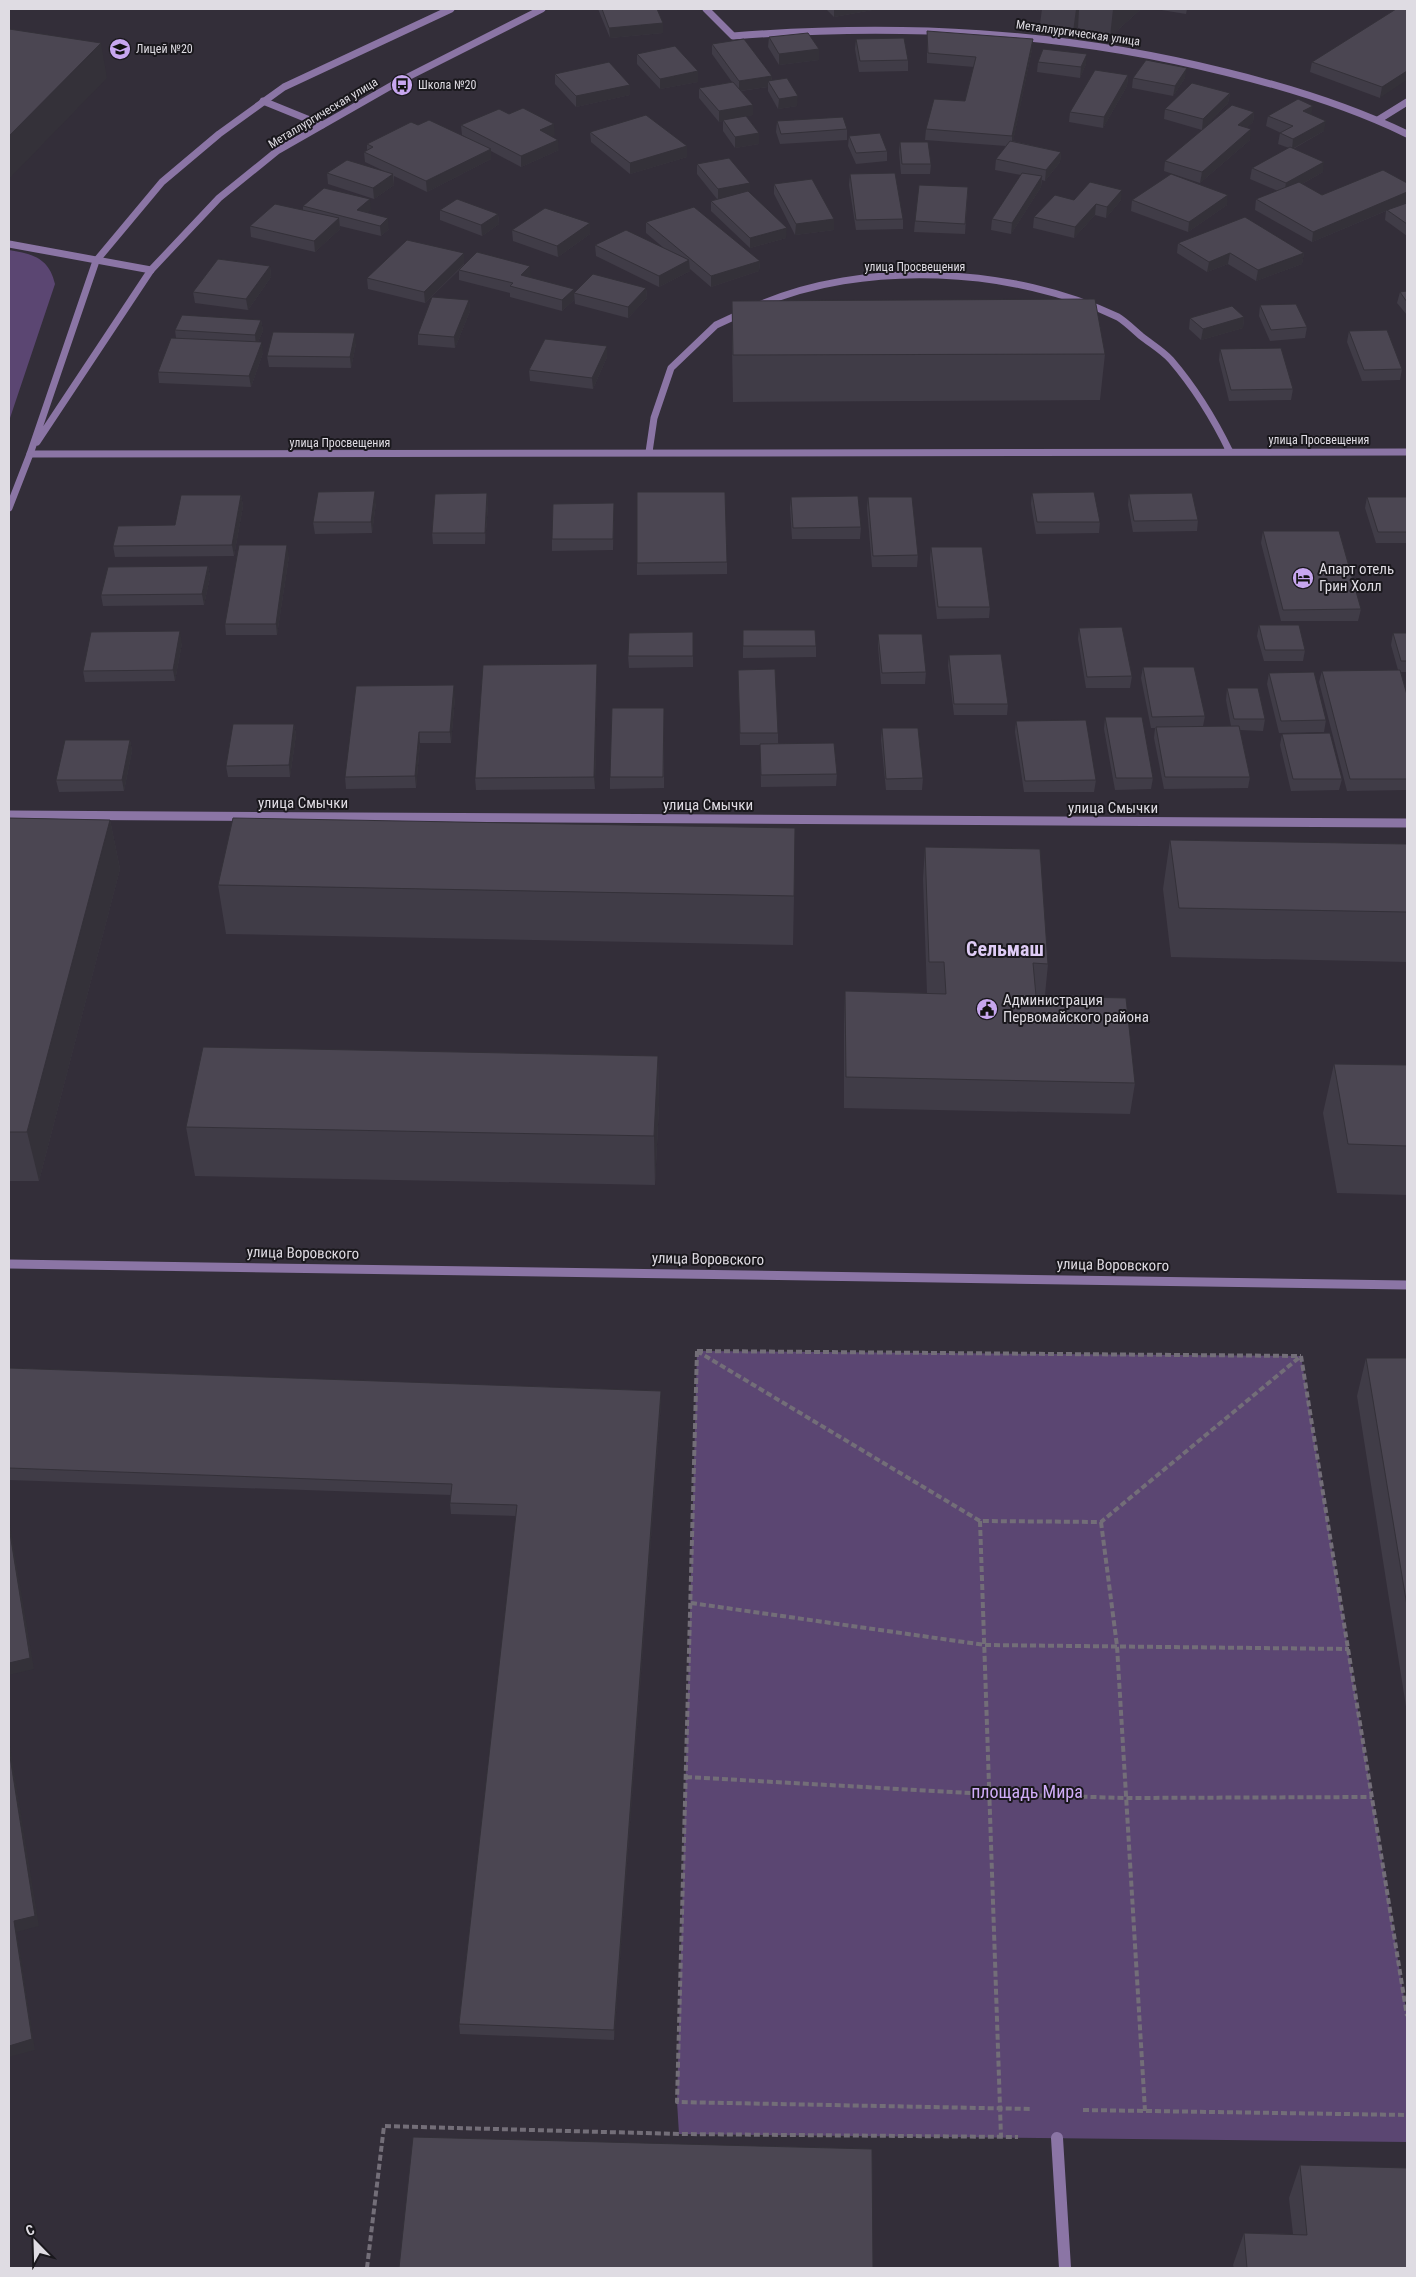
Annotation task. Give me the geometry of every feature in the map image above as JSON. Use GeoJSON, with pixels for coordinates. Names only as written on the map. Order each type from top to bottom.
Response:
{"type":"FeatureCollection","features":[{"type":"Feature","properties":{"kind":"street","name":"Металлургическая улица"},"geometry":{"type":"LineString","coordinates":[[9,508],[30,454],[96,261],[162,182],[219,134],[284,87],[451,9]]}},
{"type":"Feature","properties":{"kind":"street","name":"Металлургическая улица"},"geometry":{"type":"LineString","coordinates":[[30,454],[151,270],[219,198],[277,151],[322,124],[396,83],[542,9]]}},
{"type":"Feature","properties":{"kind":"street","name":"Металлургическая улица"},"geometry":{"type":"LineString","coordinates":[[706,9],[733,36],[803,30],[890,28],[970,31],[1056,40],[1140,52],[1222,70],[1301,92],[1378,120],[1407,134]]}},
{"type":"Feature","properties":{"kind":"street"},"geometry":{"type":"LineString","coordinates":[[263,101],[322,124]]}},
{"type":"Feature","properties":{"kind":"street"},"geometry":{"type":"LineString","coordinates":[[1378,120],[1407,102]]}},
{"type":"Feature","properties":{"kind":"street"},"geometry":{"type":"LineString","coordinates":[[9,244],[151,270]]}},
{"type":"Feature","properties":{"kind":"street","name":"улица Просвещения"},"geometry":{"type":"LineString","coordinates":[[649,452],[654,418],[671,368],[716,325],[784,294],[866,277],[956,275],[1043,290],[1120,318],[1170,359],[1214,418],[1230,452]]}},
{"type":"Feature","properties":{"kind":"street","name":"улица Просвещения"},"geometry":{"type":"LineString","coordinates":[[30,454],[1407,452]]}},
{"type":"Feature","properties":{"kind":"street","name":"улица Смычки"},"geometry":{"type":"LineString","coordinates":[[9,815],[1407,823]]}},
{"type":"Feature","properties":{"kind":"street","name":"улица Воровского"},"geometry":{"type":"LineString","coordinates":[[9,1264],[1407,1285]]}},
{"type":"Feature","properties":{"kind":"street"},"geometry":{"type":"LineString","coordinates":[[1057,2138],[1065,2268]]}},
{"type":"Feature","properties":{"kind":"path"},"geometry":{"type":"LineString","coordinates":[[697,1350],[1301,1356]]}},
{"type":"Feature","properties":{"kind":"path"},"geometry":{"type":"LineString","coordinates":[[697,1350],[980,1521],[1101,1522],[1301,1356]]}},
{"type":"Feature","properties":{"kind":"path"},"geometry":{"type":"LineString","coordinates":[[677,2102],[697,1350]]}},
{"type":"Feature","properties":{"kind":"path"},"geometry":{"type":"LineString","coordinates":[[1301,1356],[1407,2016]]}},
{"type":"Feature","properties":{"kind":"path"},"geometry":{"type":"LineString","coordinates":[[980,1521],[1001,2137]]}},
{"type":"Feature","properties":{"kind":"path"},"geometry":{"type":"LineString","coordinates":[[1101,1522],[1118,1646],[1144,2111]]}},
{"type":"Feature","properties":{"kind":"path"},"geometry":{"type":"LineString","coordinates":[[691,1603],[985,1645],[1349,1649]]}},
{"type":"Feature","properties":{"kind":"path"},"geometry":{"type":"LineString","coordinates":[[686,1777],[988,1794],[1127,1798],[1372,1797]]}},
{"type":"Feature","properties":{"kind":"path"},"geometry":{"type":"LineString","coordinates":[[367,2268],[384,2126],[679,2134],[1057,2138]]}},
{"type":"Feature","properties":{"kind":"green space"},"geometry":{"type":"Polygon","coordinates":[[[9,250],[25,253],[39,259],[49,268],[55,284],[9,421],[9,250]]]}},
{"type":"Feature","properties":{"kind":"green space","name":"площадь Мира"},"geometry":{"type":"Polygon","coordinates":[[[697,1351],[1301,1356],[1407,2016],[1407,2142],[679,2134],[677,2102],[697,1351]]]}},
{"type":"Feature","properties":{"kind":"building"},"geometry":{"type":"Polygon","coordinates":[[[602,9],[657,9],[663,23],[609,28],[602,9]]]}},
{"type":"Feature","properties":{"kind":"building"},"geometry":{"type":"Polygon","coordinates":[[[1396,9],[1407,9],[1407,71],[1382,87],[1312,62],[1396,9]]]}},
{"type":"Feature","properties":{"kind":"building"},"geometry":{"type":"Polygon","coordinates":[[[9,29],[101,43],[9,136],[9,29]]]}},
{"type":"Feature","properties":{"kind":"building"},"geometry":{"type":"Polygon","coordinates":[[[927,31],[1033,39],[1012,136],[926,129],[934,99],[965,101],[976,57],[928,53],[927,31]]]}},
{"type":"Feature","properties":{"kind":"building"},"geometry":{"type":"Polygon","coordinates":[[[808,33],[819,49],[779,54],[769,37],[808,33]]]}},
{"type":"Feature","properties":{"kind":"building"},"geometry":{"type":"Polygon","coordinates":[[[904,38],[908,60],[860,61],[856,39],[904,38]]]}},
{"type":"Feature","properties":{"kind":"building"},"geometry":{"type":"Polygon","coordinates":[[[744,39],[772,76],[739,81],[712,44],[744,39]]]}},
{"type":"Feature","properties":{"kind":"building"},"geometry":{"type":"Polygon","coordinates":[[[675,46],[698,71],[660,79],[637,54],[675,46]]]}},
{"type":"Feature","properties":{"kind":"building"},"geometry":{"type":"Polygon","coordinates":[[[1043,49],[1087,54],[1081,67],[1038,62],[1043,49]]]}},
{"type":"Feature","properties":{"kind":"building"},"geometry":{"type":"Polygon","coordinates":[[[1146,60],[1187,68],[1175,86],[1133,78],[1146,60]]]}},
{"type":"Feature","properties":{"kind":"building"},"geometry":{"type":"Polygon","coordinates":[[[609,62],[630,85],[576,96],[555,74],[609,62]]]}},
{"type":"Feature","properties":{"kind":"building"},"geometry":{"type":"Polygon","coordinates":[[[1095,70],[1128,75],[1104,117],[1070,112],[1095,70]]]}},
{"type":"Feature","properties":{"kind":"building"},"geometry":{"type":"Polygon","coordinates":[[[787,78],[798,96],[779,99],[768,81],[787,78]]]}},
{"type":"Feature","properties":{"kind":"building"},"geometry":{"type":"Polygon","coordinates":[[[733,82],[753,105],[719,111],[699,88],[733,82]]]}},
{"type":"Feature","properties":{"kind":"building"},"geometry":{"type":"Polygon","coordinates":[[[1192,83],[1230,93],[1203,119],[1165,109],[1192,83]]]}},
{"type":"Feature","properties":{"kind":"building"},"geometry":{"type":"Polygon","coordinates":[[[1298,99],[1313,106],[1303,111],[1326,121],[1293,139],[1280,133],[1293,126],[1268,116],[1298,99]]]}},
{"type":"Feature","properties":{"kind":"building"},"geometry":{"type":"Polygon","coordinates":[[[1232,105],[1254,112],[1238,125],[1251,129],[1202,172],[1165,161],[1232,105]]]}},
{"type":"Feature","properties":{"kind":"building"},"geometry":{"type":"Polygon","coordinates":[[[523,108],[554,124],[540,130],[558,140],[521,156],[461,125],[499,109],[509,114],[523,108]]]}},
{"type":"Feature","properties":{"kind":"building"},"geometry":{"type":"Polygon","coordinates":[[[646,115],[687,146],[630,163],[590,132],[646,115]]]}},
{"type":"Feature","properties":{"kind":"building"},"geometry":{"type":"Polygon","coordinates":[[[746,116],[759,133],[735,137],[723,120],[746,116]]]}},
{"type":"Feature","properties":{"kind":"building"},"geometry":{"type":"Polygon","coordinates":[[[843,117],[847,129],[781,134],[777,121],[843,117]]]}},
{"type":"Feature","properties":{"kind":"building"},"geometry":{"type":"Polygon","coordinates":[[[429,120],[491,149],[426,181],[364,152],[373,147],[367,144],[411,122],[418,125],[429,120]]]}},
{"type":"Feature","properties":{"kind":"building"},"geometry":{"type":"Polygon","coordinates":[[[880,133],[887,151],[856,153],[849,136],[880,133]]]}},
{"type":"Feature","properties":{"kind":"building"},"geometry":{"type":"Polygon","coordinates":[[[1010,141],[1061,152],[1046,170],[996,159],[1010,141]]]}},
{"type":"Feature","properties":{"kind":"building"},"geometry":{"type":"Polygon","coordinates":[[[900,142],[928,142],[931,164],[902,164],[900,142]]]}},
{"type":"Feature","properties":{"kind":"building"},"geometry":{"type":"Polygon","coordinates":[[[1290,147],[1324,162],[1286,183],[1252,168],[1290,147]]]}},
{"type":"Feature","properties":{"kind":"building"},"geometry":{"type":"Polygon","coordinates":[[[729,158],[750,183],[718,189],[697,164],[729,158]]]}},
{"type":"Feature","properties":{"kind":"building"},"geometry":{"type":"Polygon","coordinates":[[[347,160],[393,174],[373,188],[327,173],[347,160]]]}},
{"type":"Feature","properties":{"kind":"building"},"geometry":{"type":"Polygon","coordinates":[[[1383,170],[1407,183],[1407,192],[1313,232],[1256,199],[1299,182],[1322,195],[1383,170]]]}},
{"type":"Feature","properties":{"kind":"building"},"geometry":{"type":"Polygon","coordinates":[[[895,173],[903,219],[856,220],[850,174],[895,173]]]}},
{"type":"Feature","properties":{"kind":"building"},"geometry":{"type":"Polygon","coordinates":[[[1022,173],[1042,176],[1012,223],[992,219],[1022,173]]]}},
{"type":"Feature","properties":{"kind":"building"},"geometry":{"type":"Polygon","coordinates":[[[1171,174],[1228,195],[1189,222],[1132,200],[1171,174]]]}},
{"type":"Feature","properties":{"kind":"building"},"geometry":{"type":"Polygon","coordinates":[[[812,179],[834,219],[796,224],[774,184],[812,179]]]}},
{"type":"Feature","properties":{"kind":"building"},"geometry":{"type":"Polygon","coordinates":[[[1090,182],[1122,190],[1107,207],[1096,204],[1075,227],[1034,217],[1055,195],[1074,200],[1090,182]]]}},
{"type":"Feature","properties":{"kind":"building"},"geometry":{"type":"Polygon","coordinates":[[[919,185],[968,187],[965,224],[915,221],[919,185]]]}},
{"type":"Feature","properties":{"kind":"building"},"geometry":{"type":"Polygon","coordinates":[[[324,188],[370,199],[357,210],[388,218],[380,226],[303,206],[324,188]]]}},
{"type":"Feature","properties":{"kind":"building"},"geometry":{"type":"Polygon","coordinates":[[[748,191],[787,228],[750,238],[711,201],[748,191]]]}},
{"type":"Feature","properties":{"kind":"building"},"geometry":{"type":"Polygon","coordinates":[[[457,199],[498,214],[481,225],[440,210],[457,199]]]}},
{"type":"Feature","properties":{"kind":"building"},"geometry":{"type":"Polygon","coordinates":[[[1407,203],[1407,224],[1387,210],[1407,203]]]}},
{"type":"Feature","properties":{"kind":"building"},"geometry":{"type":"Polygon","coordinates":[[[275,204],[339,218],[314,241],[250,226],[275,204]]]}},
{"type":"Feature","properties":{"kind":"building"},"geometry":{"type":"Polygon","coordinates":[[[694,207],[760,261],[711,276],[646,222],[694,207]]]}},
{"type":"Feature","properties":{"kind":"building"},"geometry":{"type":"Polygon","coordinates":[[[545,208],[590,223],[557,246],[512,230],[545,208]]]}},
{"type":"Feature","properties":{"kind":"building"},"geometry":{"type":"Polygon","coordinates":[[[1245,217],[1304,253],[1258,270],[1230,253],[1209,262],[1178,243],[1245,217]]]}},
{"type":"Feature","properties":{"kind":"building"},"geometry":{"type":"Polygon","coordinates":[[[626,230],[689,260],[659,276],[595,245],[626,230]]]}},
{"type":"Feature","properties":{"kind":"building"},"geometry":{"type":"Polygon","coordinates":[[[407,240],[464,253],[424,292],[367,278],[407,240]]]}},
{"type":"Feature","properties":{"kind":"building"},"geometry":{"type":"Polygon","coordinates":[[[477,252],[530,266],[521,275],[574,289],[562,300],[510,286],[513,283],[459,270],[477,252]]]}},
{"type":"Feature","properties":{"kind":"building"},"geometry":{"type":"Polygon","coordinates":[[[218,259],[270,266],[246,299],[193,292],[218,259]]]}},
{"type":"Feature","properties":{"kind":"building"},"geometry":{"type":"Polygon","coordinates":[[[593,274],[646,288],[628,307],[574,293],[593,274]]]}},
{"type":"Feature","properties":{"kind":"building"},"geometry":{"type":"Polygon","coordinates":[[[1407,291],[1407,302],[1400,292],[1407,291]]]}},
{"type":"Feature","properties":{"kind":"building"},"geometry":{"type":"Polygon","coordinates":[[[432,297],[469,300],[454,337],[418,334],[432,297]]]}},
{"type":"Feature","properties":{"kind":"building"},"geometry":{"type":"Polygon","coordinates":[[[1095,299],[1105,354],[733,355],[732,301],[1095,299]]]}},
{"type":"Feature","properties":{"kind":"building"},"geometry":{"type":"Polygon","coordinates":[[[1296,304],[1307,327],[1271,330],[1260,305],[1296,304]]]}},
{"type":"Feature","properties":{"kind":"building"},"geometry":{"type":"Polygon","coordinates":[[[1232,306],[1244,317],[1203,329],[1190,318],[1232,306]]]}},
{"type":"Feature","properties":{"kind":"building"},"geometry":{"type":"Polygon","coordinates":[[[182,315],[261,320],[255,335],[175,330],[182,315]]]}},
{"type":"Feature","properties":{"kind":"building"},"geometry":{"type":"Polygon","coordinates":[[[1387,330],[1402,369],[1364,370],[1349,331],[1387,330]]]}},
{"type":"Feature","properties":{"kind":"building"},"geometry":{"type":"Polygon","coordinates":[[[273,332],[355,333],[350,357],[267,356],[273,332]]]}},
{"type":"Feature","properties":{"kind":"building"},"geometry":{"type":"Polygon","coordinates":[[[171,338],[262,342],[249,376],[158,372],[171,338]]]}},
{"type":"Feature","properties":{"kind":"building"},"geometry":{"type":"Polygon","coordinates":[[[545,339],[607,346],[592,378],[529,370],[545,339]]]}},
{"type":"Feature","properties":{"kind":"building"},"geometry":{"type":"Polygon","coordinates":[[[1281,348],[1293,389],[1231,390],[1220,349],[1281,348]]]}},
{"type":"Feature","properties":{"kind":"building"},"geometry":{"type":"Polygon","coordinates":[[[375,491],[371,522],[313,522],[318,492],[375,491]]]}},
{"type":"Feature","properties":{"kind":"building"},"geometry":{"type":"Polygon","coordinates":[[[637,492],[725,492],[727,562],[637,563],[637,492]]]}},
{"type":"Feature","properties":{"kind":"building"},"geometry":{"type":"Polygon","coordinates":[[[1094,492],[1100,522],[1037,522],[1032,493],[1094,492]]]}},
{"type":"Feature","properties":{"kind":"building"},"geometry":{"type":"Polygon","coordinates":[[[487,493],[485,533],[432,533],[435,494],[487,493]]]}},
{"type":"Feature","properties":{"kind":"building"},"geometry":{"type":"Polygon","coordinates":[[[1192,493],[1198,520],[1134,521],[1129,494],[1192,493]]]}},
{"type":"Feature","properties":{"kind":"building"},"geometry":{"type":"Polygon","coordinates":[[[181,495],[241,495],[232,545],[113,546],[118,526],[175,525],[181,495]]]}},
{"type":"Feature","properties":{"kind":"building"},"geometry":{"type":"Polygon","coordinates":[[[858,496],[861,527],[793,528],[791,497],[858,496]]]}},
{"type":"Feature","properties":{"kind":"building"},"geometry":{"type":"Polygon","coordinates":[[[868,497],[912,497],[918,555],[873,556],[868,497]]]}},
{"type":"Feature","properties":{"kind":"building"},"geometry":{"type":"Polygon","coordinates":[[[1367,497],[1407,497],[1407,532],[1378,532],[1367,497]]]}},
{"type":"Feature","properties":{"kind":"building"},"geometry":{"type":"Polygon","coordinates":[[[614,503],[613,539],[552,539],[553,504],[614,503]]]}},
{"type":"Feature","properties":{"kind":"building"},"geometry":{"type":"Polygon","coordinates":[[[1263,531],[1339,531],[1361,609],[1283,610],[1263,531]]]}},
{"type":"Feature","properties":{"kind":"building"},"geometry":{"type":"Polygon","coordinates":[[[239,545],[287,545],[276,624],[225,624],[239,545]]]}},
{"type":"Feature","properties":{"kind":"building"},"geometry":{"type":"Polygon","coordinates":[[[931,547],[982,547],[990,607],[938,607],[931,547]]]}},
{"type":"Feature","properties":{"kind":"building"},"geometry":{"type":"Polygon","coordinates":[[[208,566],[202,594],[101,595],[108,567],[208,566]]]}},
{"type":"Feature","properties":{"kind":"building"},"geometry":{"type":"Polygon","coordinates":[[[1259,625],[1299,625],[1305,650],[1265,650],[1259,625]]]}},
{"type":"Feature","properties":{"kind":"building"},"geometry":{"type":"Polygon","coordinates":[[[1122,627],[1132,676],[1087,677],[1079,628],[1122,627]]]}},
{"type":"Feature","properties":{"kind":"building"},"geometry":{"type":"Polygon","coordinates":[[[743,630],[815,630],[816,646],[743,646],[743,630]]]}},
{"type":"Feature","properties":{"kind":"building"},"geometry":{"type":"Polygon","coordinates":[[[180,631],[173,670],[83,671],[91,632],[180,631]]]}},
{"type":"Feature","properties":{"kind":"building"},"geometry":{"type":"Polygon","coordinates":[[[693,632],[693,656],[628,656],[629,633],[693,632]]]}},
{"type":"Feature","properties":{"kind":"building"},"geometry":{"type":"Polygon","coordinates":[[[1393,633],[1407,633],[1407,661],[1401,661],[1393,633]]]}},
{"type":"Feature","properties":{"kind":"building"},"geometry":{"type":"Polygon","coordinates":[[[878,634],[922,634],[926,672],[882,673],[878,634]]]}},
{"type":"Feature","properties":{"kind":"building"},"geometry":{"type":"Polygon","coordinates":[[[1001,654],[1008,704],[954,704],[949,655],[1001,654]]]}},
{"type":"Feature","properties":{"kind":"building"},"geometry":{"type":"Polygon","coordinates":[[[597,664],[594,777],[475,778],[483,665],[597,664]]]}},
{"type":"Feature","properties":{"kind":"building"},"geometry":{"type":"Polygon","coordinates":[[[1143,667],[1194,667],[1205,716],[1152,717],[1143,667]]]}},
{"type":"Feature","properties":{"kind":"building"},"geometry":{"type":"Polygon","coordinates":[[[775,669],[778,733],[740,733],[738,670],[775,669]]]}},
{"type":"Feature","properties":{"kind":"building"},"geometry":{"type":"Polygon","coordinates":[[[1400,670],[1407,695],[1407,779],[1350,779],[1322,671],[1400,670]]]}},
{"type":"Feature","properties":{"kind":"building"},"geometry":{"type":"Polygon","coordinates":[[[1314,672],[1326,720],[1281,721],[1269,673],[1314,672]]]}},
{"type":"Feature","properties":{"kind":"building"},"geometry":{"type":"Polygon","coordinates":[[[454,685],[450,732],[419,732],[415,776],[345,777],[356,686],[454,685]]]}},
{"type":"Feature","properties":{"kind":"building"},"geometry":{"type":"Polygon","coordinates":[[[1227,688],[1258,688],[1265,719],[1234,719],[1227,688]]]}},
{"type":"Feature","properties":{"kind":"building"},"geometry":{"type":"Polygon","coordinates":[[[612,708],[664,708],[663,777],[610,777],[612,708]]]}},
{"type":"Feature","properties":{"kind":"building"},"geometry":{"type":"Polygon","coordinates":[[[1105,717],[1142,717],[1153,778],[1116,778],[1105,717]]]}},
{"type":"Feature","properties":{"kind":"building"},"geometry":{"type":"Polygon","coordinates":[[[1086,720],[1096,780],[1025,781],[1016,721],[1086,720]]]}},
{"type":"Feature","properties":{"kind":"building"},"geometry":{"type":"Polygon","coordinates":[[[233,724],[294,724],[289,765],[226,766],[233,724]]]}},
{"type":"Feature","properties":{"kind":"building"},"geometry":{"type":"Polygon","coordinates":[[[1239,726],[1250,777],[1165,777],[1156,727],[1239,726]]]}},
{"type":"Feature","properties":{"kind":"building"},"geometry":{"type":"Polygon","coordinates":[[[882,728],[918,728],[923,778],[886,779],[882,728]]]}},
{"type":"Feature","properties":{"kind":"building"},"geometry":{"type":"Polygon","coordinates":[[[1330,733],[1342,779],[1293,779],[1282,734],[1330,733]]]}},
{"type":"Feature","properties":{"kind":"building"},"geometry":{"type":"Polygon","coordinates":[[[65,740],[130,740],[122,780],[56,780],[65,740]]]}},
{"type":"Feature","properties":{"kind":"building"},"geometry":{"type":"Polygon","coordinates":[[[834,743],[837,774],[761,775],[760,744],[834,743]]]}},
{"type":"Feature","properties":{"kind":"building"},"geometry":{"type":"Polygon","coordinates":[[[9,818],[110,820],[27,1132],[9,1132],[9,818]]]}},
{"type":"Feature","properties":{"kind":"building"},"geometry":{"type":"Polygon","coordinates":[[[233,818],[795,828],[794,896],[218,885],[233,818]]]}},
{"type":"Feature","properties":{"kind":"building"},"geometry":{"type":"Polygon","coordinates":[[[1170,840],[1407,844],[1407,912],[1179,908],[1170,840]]]}},
{"type":"Feature","properties":{"kind":"building","name":"Администрация Первомайского района"},"geometry":{"type":"Polygon","coordinates":[[[925,847],[1040,849],[1048,964],[1033,963],[1036,996],[1126,998],[1135,1083],[846,1077],[845,991],[946,994],[944,962],[929,962],[925,847]]]}},
{"type":"Feature","properties":{"kind":"building"},"geometry":{"type":"Polygon","coordinates":[[[203,1047],[658,1056],[654,1136],[186,1127],[203,1047]]]}},
{"type":"Feature","properties":{"kind":"building"},"geometry":{"type":"Polygon","coordinates":[[[1334,1064],[1407,1065],[1407,1146],[1348,1144],[1334,1064]]]}},
{"type":"Feature","properties":{"kind":"building"},"geometry":{"type":"Polygon","coordinates":[[[1366,1358],[1407,1358],[1407,1606],[1366,1358]]]}},
{"type":"Feature","properties":{"kind":"building"},"geometry":{"type":"Polygon","coordinates":[[[9,1368],[661,1391],[614,2030],[459,2024],[517,1505],[450,1503],[452,1484],[9,1468],[9,1368]]]}},
{"type":"Feature","properties":{"kind":"building"},"geometry":{"type":"Polygon","coordinates":[[[9,1527],[30,1658],[9,1663],[9,1527]]]}},
{"type":"Feature","properties":{"kind":"building"},"geometry":{"type":"Polygon","coordinates":[[[9,1750],[35,1916],[14,1921],[32,2039],[9,2046],[9,1750]]]}},
{"type":"Feature","properties":{"kind":"building"},"geometry":{"type":"Polygon","coordinates":[[[413,2137],[872,2149],[873,2268],[399,2268],[413,2137]]]}},
{"type":"Feature","properties":{"kind":"building"},"geometry":{"type":"Polygon","coordinates":[[[1300,2165],[1407,2168],[1407,2268],[1247,2268],[1244,2233],[1307,2235],[1300,2165]]]}},
{"type":"Feature","properties":{"kind":"place","name":"Лицей №20"},"geometry":{"type":"Point","coordinates":[120,49]}},
{"type":"Feature","properties":{"kind":"place","name":"Школа №20"},"geometry":{"type":"Point","coordinates":[402,85]}},
{"type":"Feature","properties":{"kind":"place","name":"Апарт отель Грин Холл"},"geometry":{"type":"Point","coordinates":[1303,578]}},
{"type":"Feature","properties":{"kind":"place","name":"Администрация Первомайского района"},"geometry":{"type":"Point","coordinates":[987,1009]}},
{"type":"Feature","properties":{"kind":"district","name":"Сельмаш"},"geometry":{"type":"Point","coordinates":[1005,949]}}]}
